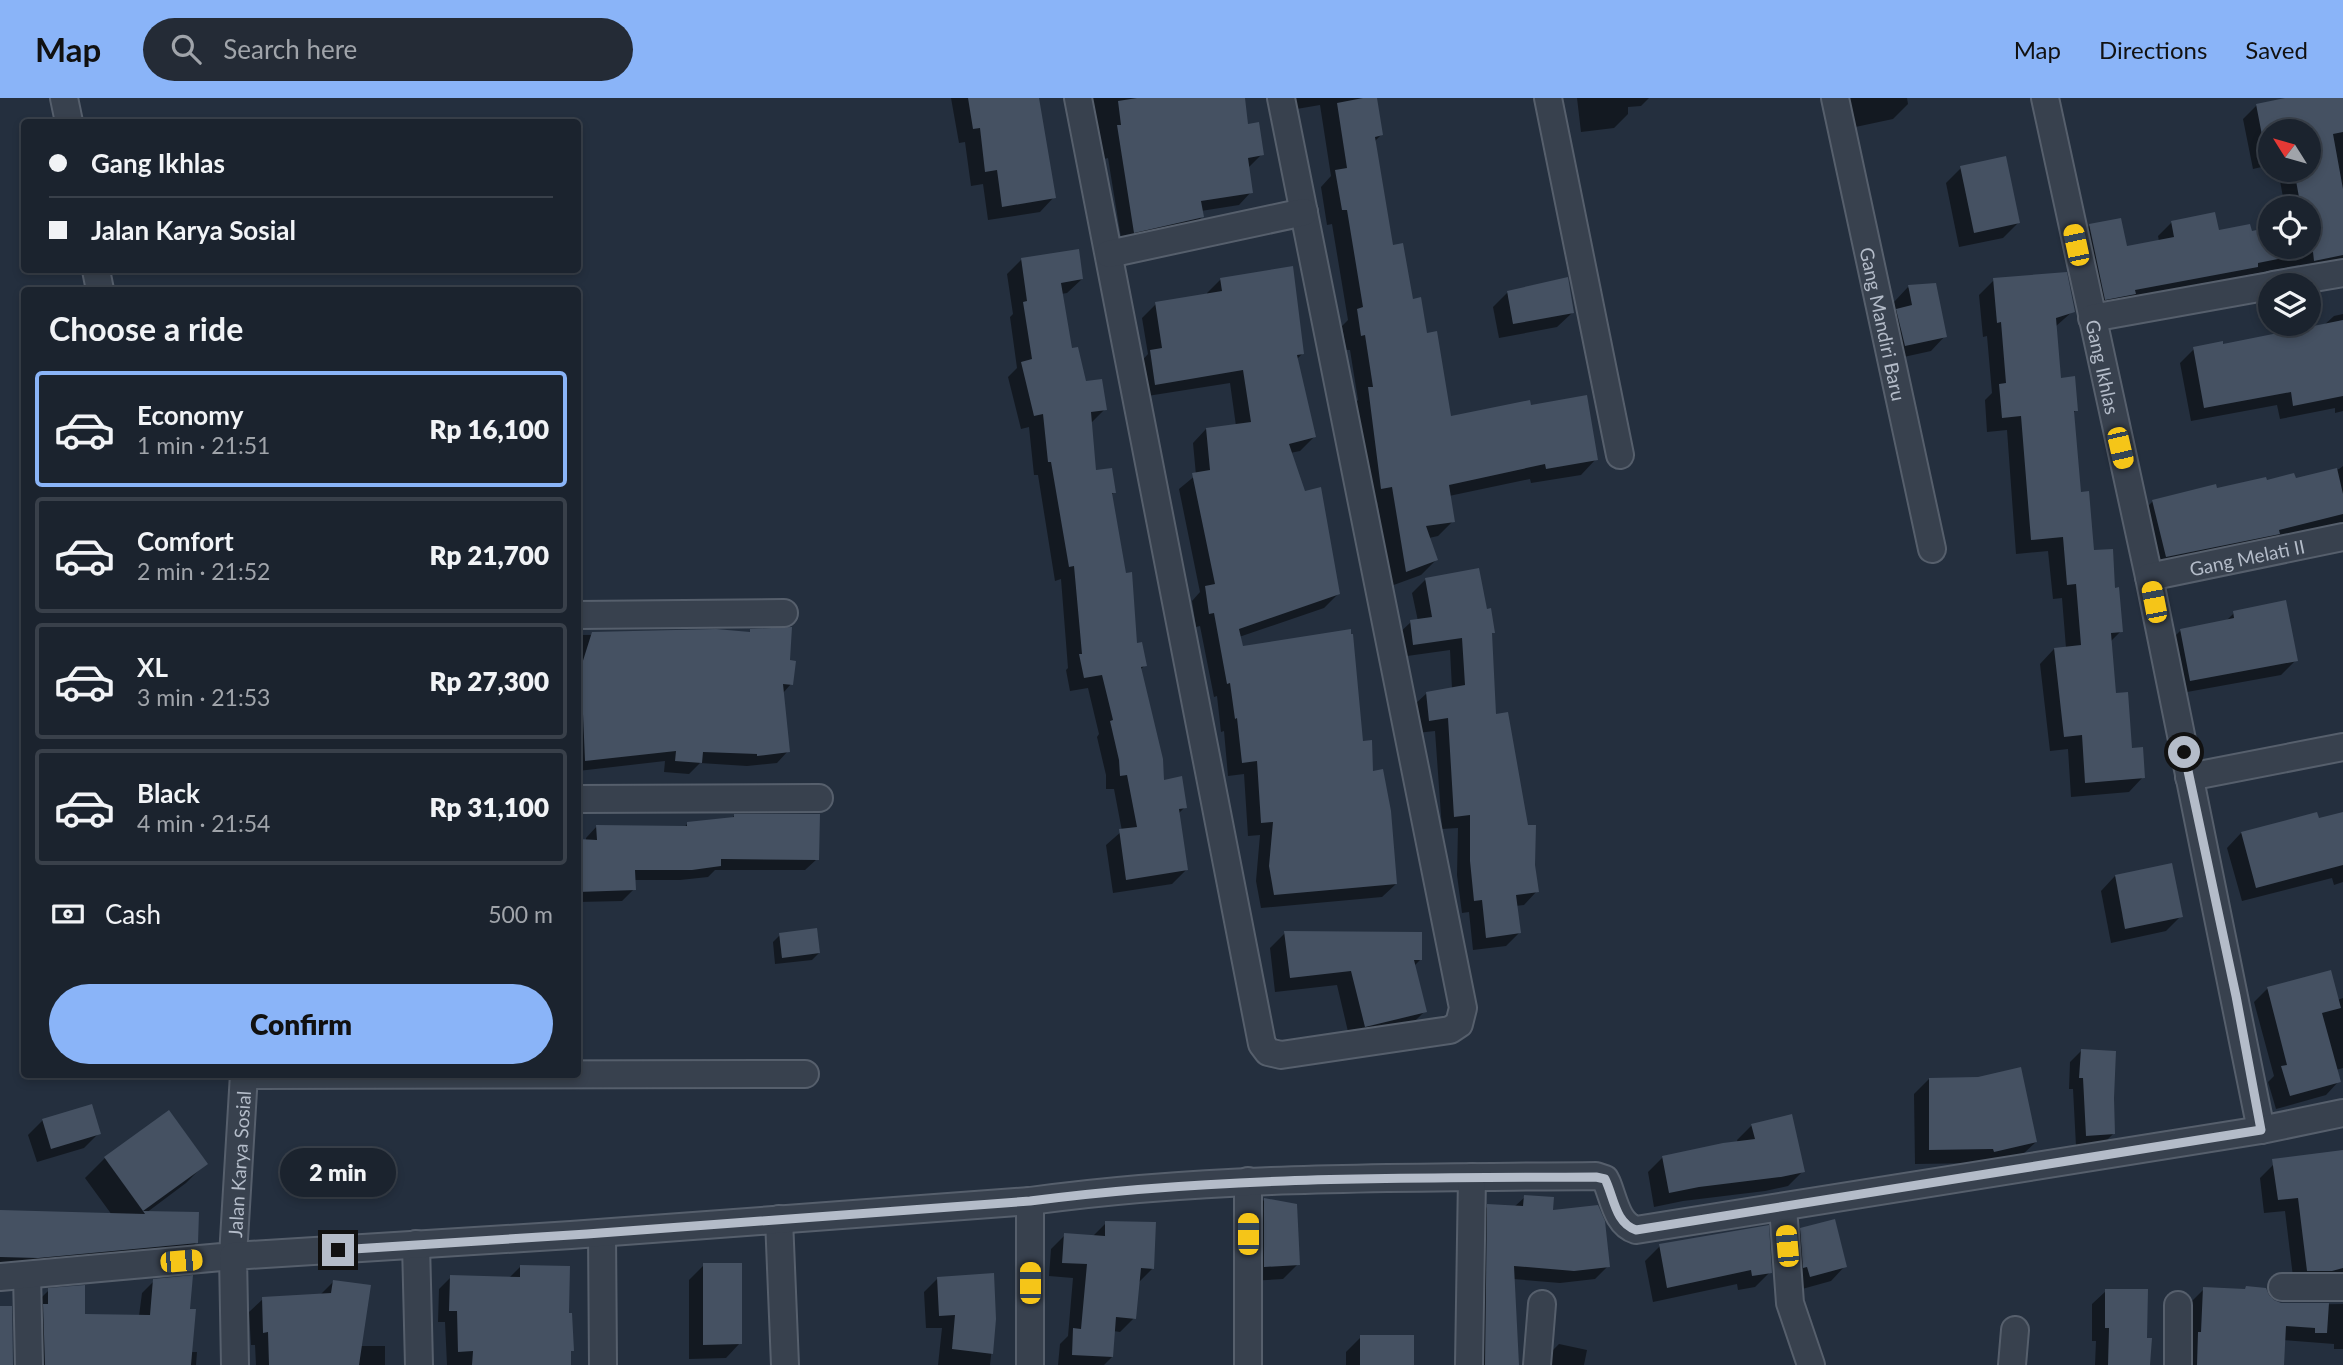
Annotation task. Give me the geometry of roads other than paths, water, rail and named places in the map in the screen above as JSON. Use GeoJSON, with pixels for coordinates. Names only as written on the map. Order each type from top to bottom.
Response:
{"type":"FeatureCollection","features":[{"type":"Feature","properties":{"kind":"street"},"geometry":{"type":"LineString","coordinates":[[64,98],[68,119]]}},
{"type":"Feature","properties":{"kind":"street"},"geometry":{"type":"LineString","coordinates":[[1078,98],[1262,1044],[1268,1052],[1280,1055],[1450,1030],[1459,1024],[1463,1007],[1281,98]]}},
{"type":"Feature","properties":{"kind":"street"},"geometry":{"type":"LineString","coordinates":[[1548,98],[1620,455]]}},
{"type":"Feature","properties":{"kind":"street","name":"Gang Mandiri Baru"},"geometry":{"type":"LineString","coordinates":[[1835,98],[1932,549]]}},
{"type":"Feature","properties":{"kind":"street","name":"Gang Ikhlas"},"geometry":{"type":"LineString","coordinates":[[2045,98],[2149,577],[2261,1130]]}},
{"type":"Feature","properties":{"kind":"street"},"geometry":{"type":"LineString","coordinates":[[1109,254],[1304,212]]}},
{"type":"Feature","properties":{"kind":"street"},"geometry":{"type":"LineString","coordinates":[[2321,276],[2343,272]]}},
{"type":"Feature","properties":{"kind":"street"},"geometry":{"type":"LineString","coordinates":[[2092,318],[2258,288]]}},
{"type":"Feature","properties":{"kind":"street","name":"Gang Melati II"},"geometry":{"type":"LineString","coordinates":[[2149,577],[2343,537]]}},
{"type":"Feature","properties":{"kind":"street"},"geometry":{"type":"LineString","coordinates":[[581,615],[784,613]]}},
{"type":"Feature","properties":{"kind":"street"},"geometry":{"type":"LineString","coordinates":[[2189,777],[2343,747]]}},
{"type":"Feature","properties":{"kind":"street"},"geometry":{"type":"LineString","coordinates":[[581,799],[819,798]]}},
{"type":"Feature","properties":{"kind":"street"},"geometry":{"type":"LineString","coordinates":[[581,1074],[805,1074]]}},
{"type":"Feature","properties":{"kind":"street","name":"Jalan Karya Sosial"},"geometry":{"type":"LineString","coordinates":[[235,1365],[233,1256],[244,1078]]}},
{"type":"Feature","properties":{"kind":"street","name":"Jalan Karya Sosial"},"geometry":{"type":"LineString","coordinates":[[233,1256],[603,1233],[1030,1201],[1082,1194],[1248,1181],[1596,1177],[1605,1179],[1621,1221],[1636,1230],[2261,1130],[2343,1113]]}},
{"type":"Feature","properties":{"kind":"street"},"geometry":{"type":"LineString","coordinates":[[1469,1365],[1472,1177]]}},
{"type":"Feature","properties":{"kind":"street"},"geometry":{"type":"LineString","coordinates":[[1248,1181],[1248,1365]]}},
{"type":"Feature","properties":{"kind":"street"},"geometry":{"type":"LineString","coordinates":[[1030,1201],[1030,1365]]}},
{"type":"Feature","properties":{"kind":"street"},"geometry":{"type":"LineString","coordinates":[[1783,1207],[1790,1303],[1811,1365]]}},
{"type":"Feature","properties":{"kind":"street"},"geometry":{"type":"LineString","coordinates":[[779,1219],[785,1365]]}},
{"type":"Feature","properties":{"kind":"street"},"geometry":{"type":"LineString","coordinates":[[603,1233],[603,1365]]}},
{"type":"Feature","properties":{"kind":"street"},"geometry":{"type":"LineString","coordinates":[[416,1244],[419,1365]]}},
{"type":"Feature","properties":{"kind":"street"},"geometry":{"type":"LineString","coordinates":[[0,1277],[233,1256]]}},
{"type":"Feature","properties":{"kind":"street"},"geometry":{"type":"LineString","coordinates":[[27,1275],[29,1365]]}},
{"type":"Feature","properties":{"kind":"street"},"geometry":{"type":"LineString","coordinates":[[2282,1287],[2343,1287]]}},
{"type":"Feature","properties":{"kind":"street"},"geometry":{"type":"LineString","coordinates":[[1537,1365],[1542,1304]]}},
{"type":"Feature","properties":{"kind":"street"},"geometry":{"type":"LineString","coordinates":[[2178,1305],[2178,1365]]}},
{"type":"Feature","properties":{"kind":"street"},"geometry":{"type":"LineString","coordinates":[[2012,1365],[2015,1329]]}}]}
